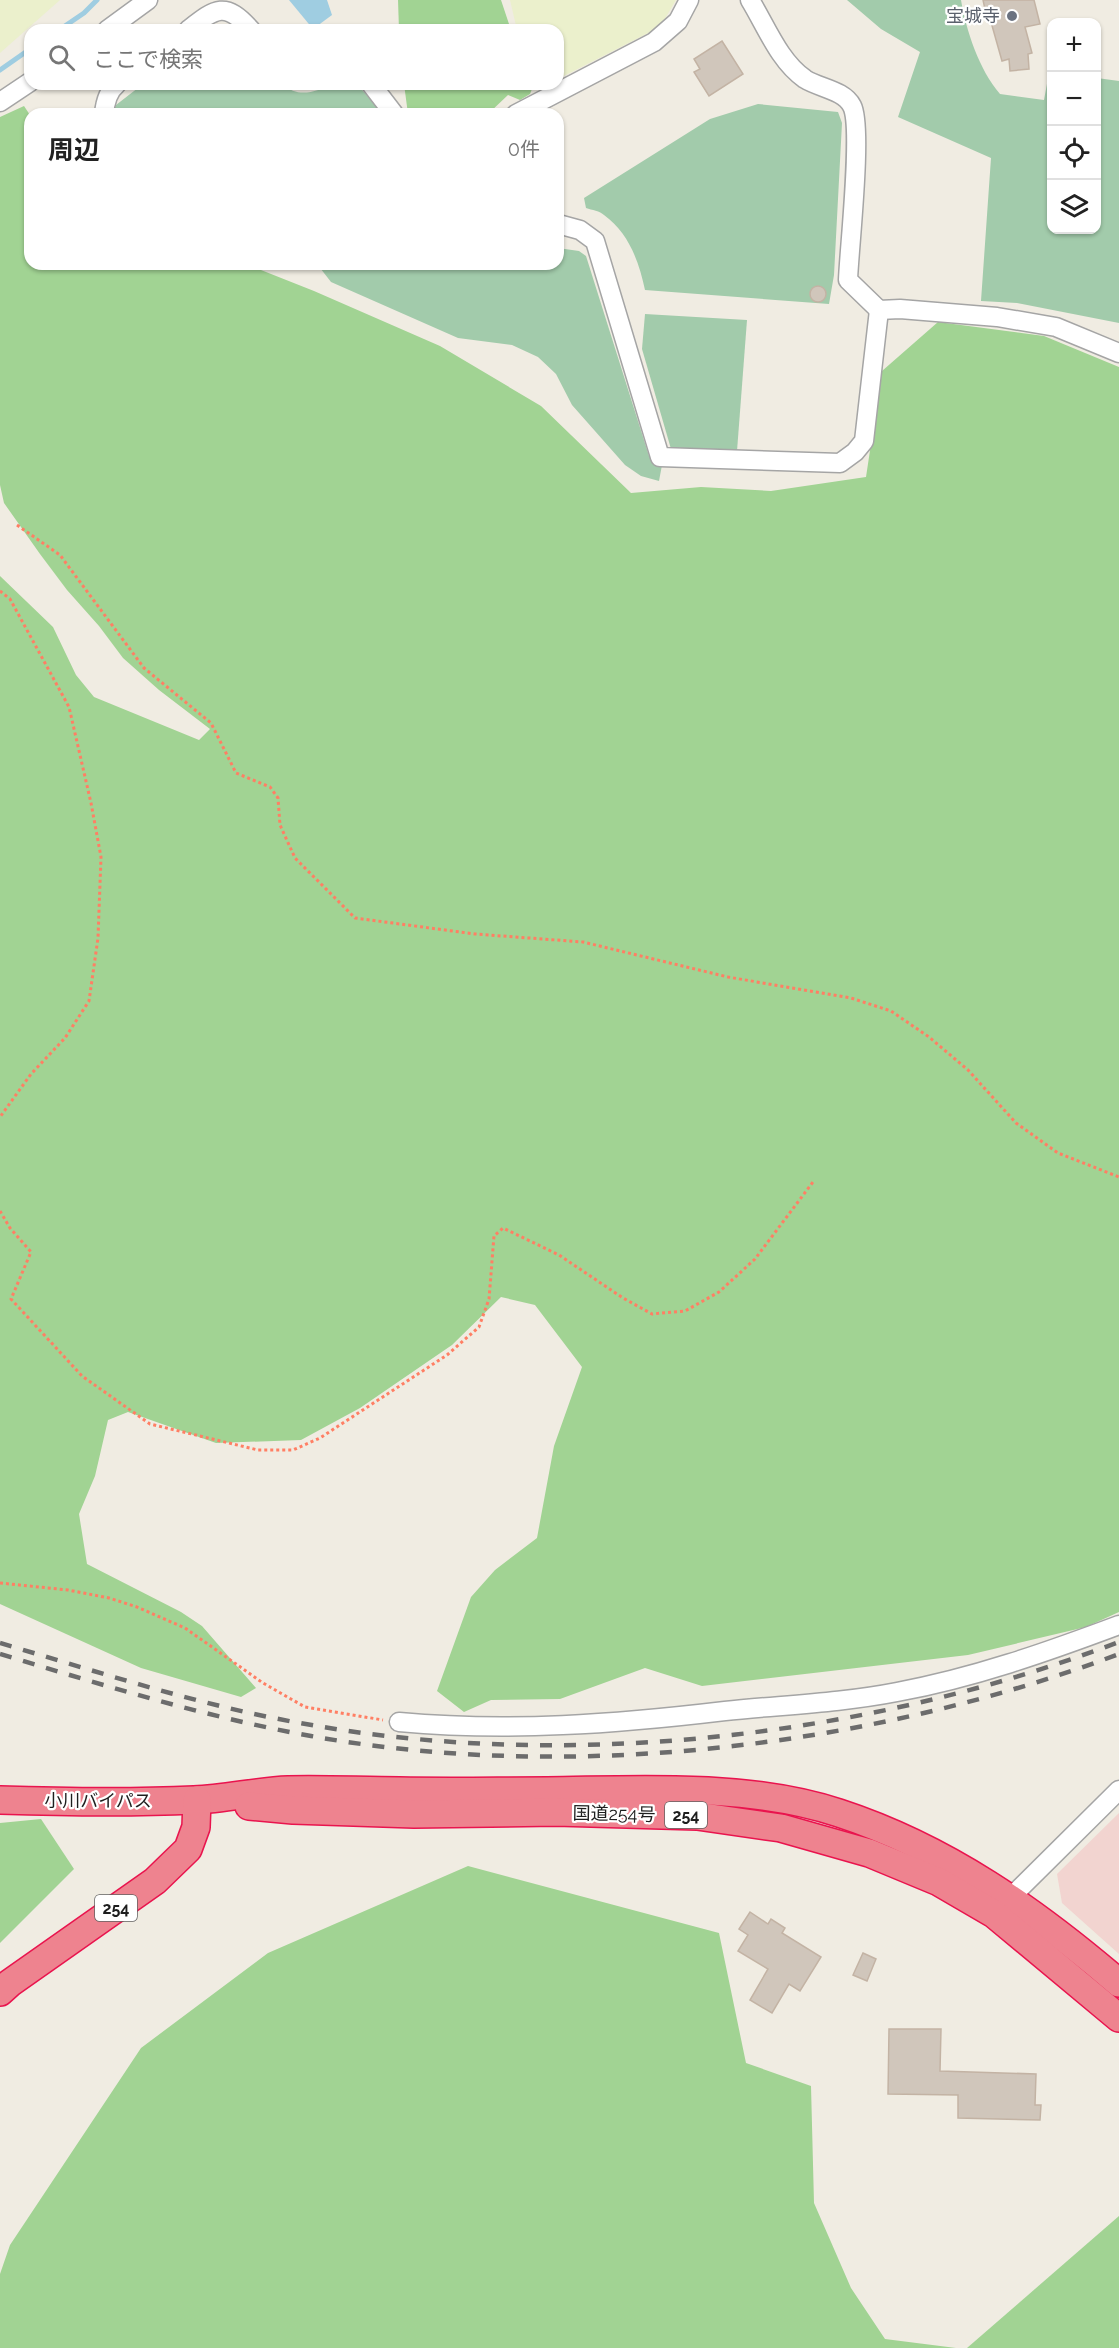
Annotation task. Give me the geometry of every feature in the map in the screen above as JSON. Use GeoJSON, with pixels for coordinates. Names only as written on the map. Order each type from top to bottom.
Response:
{"type":"FeatureCollection","features":[{"type":"Feature","properties":{"kind":"highway","name":"小川バイパス"},"geometry":{"type":"LineString","coordinates":[[0,1800],[72,1803],[197,1800]]}},
{"type":"Feature","properties":{"kind":"highway","name":"国道254号"},"geometry":{"type":"LineString","coordinates":[[197,1800],[293,1810],[414,1814],[556,1812],[697,1816],[781,1828],[869,1853],[1002,1905],[1119,1983]]}},
{"type":"Feature","properties":{"kind":"highway","name":"254"},"geometry":{"type":"LineString","coordinates":[[0,1992],[155,1881],[188,1849],[196,1827],[197,1800]]}},
{"type":"Feature","properties":{"kind":"highway","name":"国道254号"},"geometry":{"type":"LineString","coordinates":[[1002,1905],[1119,2018]]}},
{"type":"Feature","properties":{"kind":"street"},"geometry":{"type":"LineString","coordinates":[[115,24],[148,0]]}},
{"type":"Feature","properties":{"kind":"street"},"geometry":{"type":"LineString","coordinates":[[564,89],[654,42],[678,21],[689,0]]}},
{"type":"Feature","properties":{"kind":"street"},"geometry":{"type":"LineString","coordinates":[[750,0],[788,63],[816,86],[844,96],[853,106],[856,135],[848,280],[879,310],[900,309],[997,318],[1056,327],[1119,353]]}},
{"type":"Feature","properties":{"kind":"street"},"geometry":{"type":"LineString","coordinates":[[196,24],[210,13],[224,10],[239,15],[246,24]]}},
{"type":"Feature","properties":{"kind":"street"},"geometry":{"type":"LineString","coordinates":[[0,102],[24,86]]}},
{"type":"Feature","properties":{"kind":"street"},"geometry":{"type":"LineString","coordinates":[[104,108],[111,90]]}},
{"type":"Feature","properties":{"kind":"street"},"geometry":{"type":"LineString","coordinates":[[375,90],[389,108]]}},
{"type":"Feature","properties":{"kind":"street"},"geometry":{"type":"LineString","coordinates":[[528,108],[562,90]]}},
{"type":"Feature","properties":{"kind":"street"},"geometry":{"type":"LineString","coordinates":[[564,226],[579,230],[595,241],[660,457],[840,463],[855,452],[864,441],[879,310]]}},
{"type":"Feature","properties":{"kind":"street"},"geometry":{"type":"LineString","coordinates":[[399,1722],[509,1728],[579,1726],[878,1695],[947,1681],[997,1667],[1119,1625]]}},
{"type":"Feature","properties":{"kind":"street"},"geometry":{"type":"LineString","coordinates":[[1002,1905],[1119,1790]]}},
{"type":"Feature","properties":{"kind":"path"},"geometry":{"type":"LineString","coordinates":[[17,525],[60,555],[144,669],[211,723],[236,773],[270,788],[278,798],[280,825],[295,858],[355,918],[475,934],[583,942],[728,977],[851,998],[891,1011],[929,1037],[968,1070],[1016,1124],[1058,1153],[1119,1177]]}},
{"type":"Feature","properties":{"kind":"path"},"geometry":{"type":"LineString","coordinates":[[0,591],[10,599],[69,706],[101,857],[98,938],[89,1001],[65,1038],[31,1074],[0,1117]]}},
{"type":"Feature","properties":{"kind":"path"},"geometry":{"type":"LineString","coordinates":[[0,1211],[10,1228],[31,1252],[11,1299],[82,1376],[150,1424],[258,1450],[293,1450],[320,1438],[447,1355],[479,1327],[489,1299],[494,1236],[503,1228],[559,1255],[623,1298],[652,1314],[685,1311],[719,1292],[755,1259],[813,1182]]}},
{"type":"Feature","properties":{"kind":"path"},"geometry":{"type":"LineString","coordinates":[[0,1583],[68,1590],[109,1598],[137,1607],[185,1628],[263,1683],[305,1707],[399,1722]]}},
{"type":"Feature","properties":{"kind":"shaded area"},"geometry":{"type":"Polygon","coordinates":[[[1119,1813],[1119,1954],[1062,1903],[1057,1874],[1119,1813]]]}},
{"type":"Feature","properties":{"kind":"green space"},"geometry":{"type":"Polygon","coordinates":[[[0,0],[60,0],[33,24],[24,24],[24,32],[0,53],[0,0]]]}},
{"type":"Feature","properties":{"kind":"green space"},"geometry":{"type":"Polygon","coordinates":[[[398,0],[501,0],[509,24],[399,24],[398,0]]]}},
{"type":"Feature","properties":{"kind":"green space"},"geometry":{"type":"Polygon","coordinates":[[[510,0],[676,0],[660,27],[564,76],[564,24],[516,24],[510,0]]]}},
{"type":"Feature","properties":{"kind":"green space"},"geometry":{"type":"Polygon","coordinates":[[[847,0],[961,0],[974,49],[992,84],[1000,94],[1044,100],[1047,84],[1047,234],[1101,234],[1101,79],[1119,81],[1119,323],[1017,303],[981,301],[991,158],[898,117],[920,52],[881,29],[847,0]]]}},
{"type":"Feature","properties":{"kind":"green space"},"geometry":{"type":"Polygon","coordinates":[[[135,90],[292,90],[307,92],[362,90],[378,108],[115,108],[135,90]]]}},
{"type":"Feature","properties":{"kind":"green space"},"geometry":{"type":"Polygon","coordinates":[[[405,90],[532,90],[530,94],[520,100],[508,95],[494,108],[407,108],[405,90]]]}},
{"type":"Feature","properties":{"kind":"green space"},"geometry":{"type":"Polygon","coordinates":[[[758,104],[838,112],[842,123],[834,275],[829,304],[645,290],[640,269],[626,239],[613,222],[602,214],[586,208],[584,198],[710,119],[758,104]]]}},
{"type":"Feature","properties":{"kind":"green space"},"geometry":{"type":"Polygon","coordinates":[[[24,106],[25,108],[24,270],[261,270],[440,346],[541,406],[631,493],[701,487],[771,491],[866,477],[882,371],[938,322],[1044,336],[1119,367],[1119,1612],[1086,1627],[968,1655],[702,1686],[645,1668],[560,1699],[491,1700],[464,1712],[437,1691],[471,1597],[495,1570],[537,1538],[554,1446],[582,1367],[535,1305],[501,1297],[452,1345],[360,1408],[301,1440],[216,1443],[128,1412],[108,1420],[95,1476],[79,1514],[87,1564],[181,1612],[202,1626],[256,1688],[241,1697],[141,1668],[0,1604],[0,576],[53,627],[76,675],[94,697],[199,740],[210,729],[159,690],[123,658],[99,626],[67,590],[4,503],[0,485],[0,117],[24,106]]]}},
{"type":"Feature","properties":{"kind":"green space"},"geometry":{"type":"Polygon","coordinates":[[[564,249],[579,251],[586,256],[649,456],[662,465],[659,481],[641,476],[625,465],[572,405],[556,374],[538,357],[512,345],[458,338],[331,282],[322,270],[564,270],[564,249]]]}},
{"type":"Feature","properties":{"kind":"green space"},"geometry":{"type":"Polygon","coordinates":[[[645,314],[747,320],[737,451],[671,449],[642,349],[645,314]]]}},
{"type":"Feature","properties":{"kind":"green space"},"geometry":{"type":"Polygon","coordinates":[[[41,1819],[74,1869],[0,1943],[0,1823],[41,1819]]]}},
{"type":"Feature","properties":{"kind":"green space"},"geometry":{"type":"Polygon","coordinates":[[[468,1866],[719,1933],[746,2063],[811,2086],[814,2203],[851,2288],[885,2339],[956,2348],[0,2348],[0,2274],[10,2245],[141,2048],[268,1953],[468,1866]]]}},
{"type":"Feature","properties":{"kind":"green space"},"geometry":{"type":"Polygon","coordinates":[[[1119,2216],[1119,2348],[967,2348],[1119,2216]]]}},
{"type":"Feature","properties":{"kind":"water"},"geometry":{"type":"Polygon","coordinates":[[[289,0],[327,0],[332,15],[320,24],[309,24],[289,0]]]}},
{"type":"Feature","properties":{"kind":"building"},"geometry":{"type":"Polygon","coordinates":[[[983,0],[1034,0],[1040,24],[1025,27],[1032,53],[1028,54],[1029,69],[1010,71],[1009,59],[1002,61],[991,22],[988,23],[983,0]]]}},
{"type":"Feature","properties":{"kind":"building"},"geometry":{"type":"Polygon","coordinates":[[[722,41],[743,74],[709,96],[694,72],[700,69],[694,59],[722,41]]]}},
{"type":"Feature","properties":{"kind":"building"},"geometry":{"type":"Polygon","coordinates":[[[818,286],[826,294],[818,302],[810,294],[818,286]]]}},
{"type":"Feature","properties":{"kind":"building"},"geometry":{"type":"Polygon","coordinates":[[[750,1912],[768,1924],[771,1919],[785,1928],[782,1933],[821,1957],[800,1991],[789,1984],[772,2013],[750,2000],[768,1969],[738,1951],[748,1935],[739,1929],[750,1912]]]}},
{"type":"Feature","properties":{"kind":"building"},"geometry":{"type":"Polygon","coordinates":[[[863,1953],[876,1959],[867,1981],[853,1975],[863,1953]]]}},
{"type":"Feature","properties":{"kind":"building"},"geometry":{"type":"Polygon","coordinates":[[[889,2029],[941,2029],[940,2071],[1036,2074],[1035,2105],[1041,2105],[1040,2120],[958,2118],[958,2095],[888,2094],[889,2029]]]}},
{"type":"Feature","properties":{"kind":"waterway"},"geometry":{"type":"LineString","coordinates":[[68,24],[97,0]]}},
{"type":"Feature","properties":{"kind":"waterway"},"geometry":{"type":"LineString","coordinates":[[0,70],[24,53]]}},
{"type":"Feature","properties":{"kind":"railway"},"geometry":{"type":"LineString","coordinates":[[0,1643],[149,1687],[262,1716],[401,1738],[505,1745],[609,1744],[714,1737],[819,1723],[922,1702],[1022,1675],[1119,1642]]}},
{"type":"Feature","properties":{"kind":"railway"},"geometry":{"type":"LineString","coordinates":[[0,1654],[154,1700],[232,1720],[311,1736],[411,1750],[513,1756],[616,1755],[720,1747],[824,1733],[925,1713],[1024,1686],[1119,1654]]}},
{"type":"Feature","properties":{"kind":"place","name":"宝城寺"},"geometry":{"type":"Point","coordinates":[1012,16]}}]}
